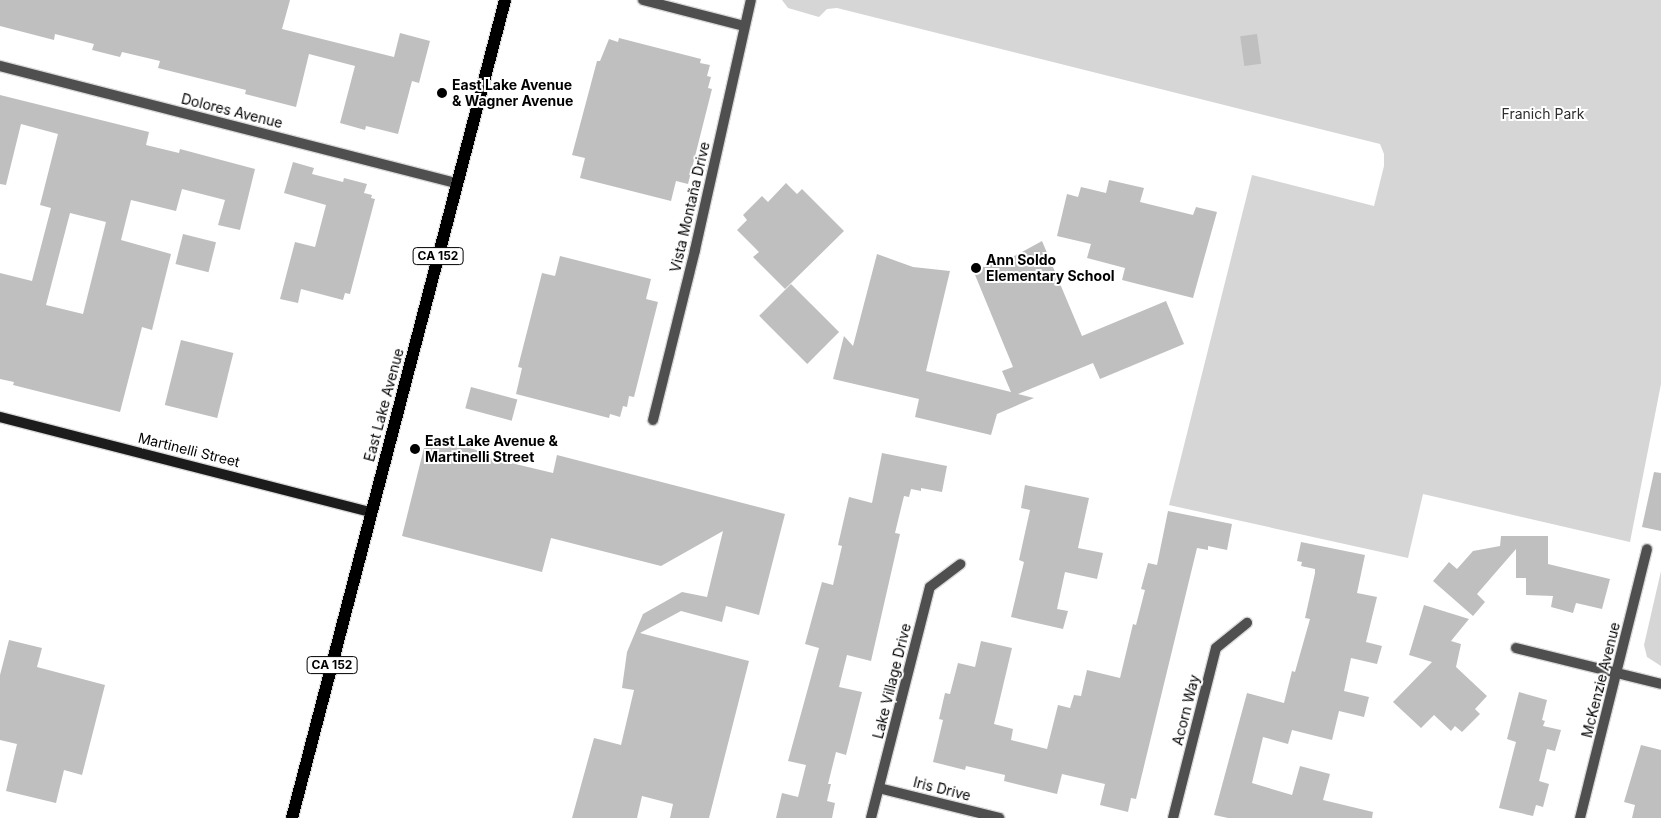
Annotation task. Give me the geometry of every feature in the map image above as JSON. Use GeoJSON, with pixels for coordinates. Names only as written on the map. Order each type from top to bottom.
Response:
{"type":"FeatureCollection","features":[{"type":"Feature","properties":{"kind":"main road","name":"East Lake Avenue"},"geometry":{"type":"LineString","coordinates":[[292,818],[505,0]]}},
{"type":"Feature","properties":{"kind":"street"},"geometry":{"type":"LineString","coordinates":[[643,0],[744,26]]}},
{"type":"Feature","properties":{"kind":"street","name":"Vista Montaña Drive"},"geometry":{"type":"LineString","coordinates":[[653,420],[695,250],[751,0]]}},
{"type":"Feature","properties":{"kind":"street","name":"Dolores Avenue"},"geometry":{"type":"LineString","coordinates":[[0,66],[457,183]]}},
{"type":"Feature","properties":{"kind":"street","name":"Martinelli Street"},"geometry":{"type":"LineString","coordinates":[[0,417],[371,512]]}},
{"type":"Feature","properties":{"kind":"street","name":"McKenzie Avenue"},"geometry":{"type":"LineString","coordinates":[[1580,818],[1618,673],[1647,549]]}},
{"type":"Feature","properties":{"kind":"street","name":"Lake Village Drive"},"geometry":{"type":"LineString","coordinates":[[872,818],[930,587],[960,564]]}},
{"type":"Feature","properties":{"kind":"street","name":"Acorn Way"},"geometry":{"type":"LineString","coordinates":[[1172,818],[1216,648],[1247,623]]}},
{"type":"Feature","properties":{"kind":"street"},"geometry":{"type":"LineString","coordinates":[[1516,648],[1661,684]]}},
{"type":"Feature","properties":{"kind":"street","name":"Iris Drive"},"geometry":{"type":"LineString","coordinates":[[879,788],[999,818]]}},
{"type":"Feature","properties":{"kind":"green space","name":"Franich Park"},"geometry":{"type":"Polygon","coordinates":[[[782,0],[1661,0],[1661,384],[1630,542],[1423,494],[1408,558],[1169,505],[1252,175],[1374,206],[1384,166],[1384,154],[1380,144],[837,8],[827,9],[819,17],[788,8],[782,0]]]}},
{"type":"Feature","properties":{"kind":"green space"},"geometry":{"type":"Polygon","coordinates":[[[1661,571],[1661,666],[1647,657],[1644,645],[1661,571]]]}},
{"type":"Feature","properties":{"kind":"building"},"geometry":{"type":"Polygon","coordinates":[[[0,0],[290,0],[282,29],[394,57],[400,33],[430,41],[419,83],[412,81],[398,134],[366,126],[365,130],[340,123],[355,66],[309,54],[296,107],[245,94],[246,90],[158,68],[160,61],[122,52],[120,57],[92,50],[94,44],[55,34],[54,40],[0,26],[0,0]]]}},
{"type":"Feature","properties":{"kind":"building"},"geometry":{"type":"Polygon","coordinates":[[[1257,34],[1261,64],[1244,66],[1240,36],[1257,34]]]}},
{"type":"Feature","properties":{"kind":"building"},"geometry":{"type":"Polygon","coordinates":[[[619,38],[701,59],[700,63],[710,65],[707,76],[711,77],[708,88],[712,89],[688,184],[676,181],[671,201],[580,178],[585,158],[572,155],[597,61],[600,61],[609,39],[618,42],[619,38]]]}},
{"type":"Feature","properties":{"kind":"building"},"geometry":{"type":"Polygon","coordinates":[[[0,95],[149,132],[146,145],[179,153],[180,149],[255,169],[240,230],[218,225],[225,200],[182,189],[176,211],[131,200],[121,240],[171,254],[152,330],[142,327],[120,412],[13,385],[14,382],[0,379],[0,273],[32,281],[51,208],[40,205],[58,134],[21,124],[6,185],[0,184],[0,95]],[[70,213],[46,305],[83,314],[106,222],[70,213]]]}},
{"type":"Feature","properties":{"kind":"building"},"geometry":{"type":"Polygon","coordinates":[[[293,162],[314,168],[312,174],[343,182],[344,178],[367,184],[364,193],[372,195],[371,198],[375,199],[350,294],[345,293],[343,300],[301,289],[298,303],[280,299],[295,242],[315,247],[326,205],[284,193],[293,162]]]}},
{"type":"Feature","properties":{"kind":"building"},"geometry":{"type":"Polygon","coordinates":[[[1109,180],[1144,188],[1140,202],[1193,215],[1196,207],[1217,212],[1193,298],[1122,280],[1125,268],[1087,258],[1091,244],[1057,236],[1067,194],[1078,197],[1081,187],[1106,193],[1109,180]]]}},
{"type":"Feature","properties":{"kind":"building"},"geometry":{"type":"Polygon","coordinates":[[[786,183],[797,194],[802,189],[844,231],[785,289],[753,257],[759,252],[737,230],[747,220],[743,215],[762,196],[768,202],[786,183]]]}},
{"type":"Feature","properties":{"kind":"building"},"geometry":{"type":"Polygon","coordinates":[[[183,234],[216,242],[208,272],[176,264],[183,234]]]}},
{"type":"Feature","properties":{"kind":"building"},"geometry":{"type":"Polygon","coordinates":[[[1042,241],[1082,336],[1166,301],[1184,344],[1100,379],[1093,363],[1018,394],[1034,398],[997,414],[991,435],[915,417],[919,399],[833,379],[844,336],[853,346],[877,254],[913,267],[950,271],[926,371],[1011,392],[1002,371],[1013,367],[973,270],[1009,259],[1042,241]]]}},
{"type":"Feature","properties":{"kind":"building"},"geometry":{"type":"Polygon","coordinates":[[[560,256],[651,279],[646,299],[658,302],[634,397],[629,396],[627,407],[623,406],[620,417],[610,414],[609,418],[516,394],[522,368],[518,367],[542,273],[555,276],[560,256]]]}},
{"type":"Feature","properties":{"kind":"building"},"geometry":{"type":"Polygon","coordinates":[[[791,284],[839,332],[807,364],[759,316],[791,284]]]}},
{"type":"Feature","properties":{"kind":"building"},"geometry":{"type":"Polygon","coordinates":[[[181,340],[233,353],[217,418],[165,405],[181,340]]]}},
{"type":"Feature","properties":{"kind":"building"},"geometry":{"type":"Polygon","coordinates":[[[471,387],[517,399],[512,421],[465,408],[471,387]]]}},
{"type":"Feature","properties":{"kind":"building"},"geometry":{"type":"Polygon","coordinates":[[[427,436],[487,453],[486,457],[553,473],[557,455],[785,514],[759,615],[726,606],[722,622],[681,611],[640,633],[749,661],[709,818],[670,818],[673,804],[642,796],[637,818],[572,818],[594,738],[621,745],[634,690],[622,688],[627,652],[643,614],[682,592],[707,597],[723,531],[661,566],[551,538],[542,572],[402,536],[427,436]]]}},
{"type":"Feature","properties":{"kind":"building"},"geometry":{"type":"Polygon","coordinates":[[[882,453],[947,466],[942,492],[921,488],[921,491],[911,489],[909,497],[904,496],[895,533],[900,534],[871,661],[847,655],[839,687],[862,692],[846,755],[836,752],[828,784],[831,784],[827,801],[835,803],[832,818],[776,818],[782,793],[798,797],[806,765],[788,761],[819,648],[805,644],[822,582],[833,585],[842,546],[838,545],[849,497],[872,503],[882,453]]]}},
{"type":"Feature","properties":{"kind":"building"},"geometry":{"type":"Polygon","coordinates":[[[1654,472],[1661,473],[1661,531],[1642,527],[1654,472]]]}},
{"type":"Feature","properties":{"kind":"building"},"geometry":{"type":"Polygon","coordinates":[[[1025,485],[1089,498],[1078,548],[1103,553],[1097,579],[1065,572],[1057,609],[1068,611],[1063,629],[1011,617],[1024,562],[1019,560],[1030,510],[1021,508],[1025,485]]]}},
{"type":"Feature","properties":{"kind":"building"},"geometry":{"type":"Polygon","coordinates":[[[1168,511],[1232,524],[1227,550],[1208,546],[1208,550],[1197,548],[1136,799],[1131,798],[1128,812],[1100,805],[1105,784],[1062,774],[1057,794],[1004,781],[1005,775],[966,766],[965,770],[933,762],[943,720],[939,719],[945,693],[950,694],[958,663],[975,667],[981,641],[1012,648],[994,724],[1013,729],[1011,740],[1047,749],[1058,705],[1070,708],[1074,695],[1081,696],[1087,670],[1120,678],[1133,624],[1136,625],[1145,590],[1141,589],[1148,563],[1157,565],[1168,511]]]}},
{"type":"Feature","properties":{"kind":"building"},"geometry":{"type":"Polygon","coordinates":[[[1501,536],[1548,536],[1548,564],[1610,579],[1602,609],[1576,603],[1573,613],[1551,607],[1553,596],[1526,595],[1526,578],[1516,578],[1516,549],[1477,594],[1485,602],[1473,616],[1433,581],[1449,562],[1457,569],[1473,551],[1500,546],[1501,536]]]}},
{"type":"Feature","properties":{"kind":"building"},"geometry":{"type":"Polygon","coordinates":[[[1301,542],[1365,555],[1357,593],[1377,597],[1366,642],[1382,646],[1377,664],[1351,658],[1344,691],[1369,697],[1364,717],[1339,711],[1332,740],[1292,730],[1288,744],[1263,737],[1252,783],[1292,795],[1300,766],[1330,774],[1323,800],[1373,812],[1372,818],[1228,818],[1214,815],[1247,693],[1284,703],[1292,671],[1295,672],[1310,619],[1305,618],[1315,573],[1315,569],[1301,566],[1302,562],[1297,561],[1301,542]]]}},
{"type":"Feature","properties":{"kind":"building"},"geometry":{"type":"Polygon","coordinates":[[[1424,605],[1469,619],[1451,641],[1461,644],[1456,667],[1487,696],[1475,709],[1480,714],[1462,732],[1455,726],[1451,731],[1434,715],[1421,728],[1393,702],[1432,662],[1409,655],[1424,605]]]}},
{"type":"Feature","properties":{"kind":"building"},"geometry":{"type":"Polygon","coordinates":[[[9,640],[42,648],[37,667],[105,685],[82,775],[64,770],[56,803],[6,791],[17,744],[0,740],[0,675],[9,640]]]}},
{"type":"Feature","properties":{"kind":"building"},"geometry":{"type":"Polygon","coordinates":[[[1519,692],[1547,700],[1542,720],[1545,721],[1543,726],[1561,730],[1555,751],[1547,749],[1539,781],[1549,784],[1543,807],[1536,805],[1533,816],[1499,808],[1516,742],[1507,739],[1519,692]]]}},
{"type":"Feature","properties":{"kind":"building"},"geometry":{"type":"Polygon","coordinates":[[[1641,745],[1661,750],[1661,818],[1632,818],[1635,805],[1624,802],[1641,745]]]}},
{"type":"Feature","properties":{"kind":"place","name":"East Lake Avenue & Wagner Avenue"},"geometry":{"type":"Point","coordinates":[442,93]}},
{"type":"Feature","properties":{"kind":"place","name":"Ann Soldo Elementary School"},"geometry":{"type":"Point","coordinates":[976,268]}},
{"type":"Feature","properties":{"kind":"place","name":"East Lake Avenue & Martinelli Street"},"geometry":{"type":"Point","coordinates":[415,449]}}]}
